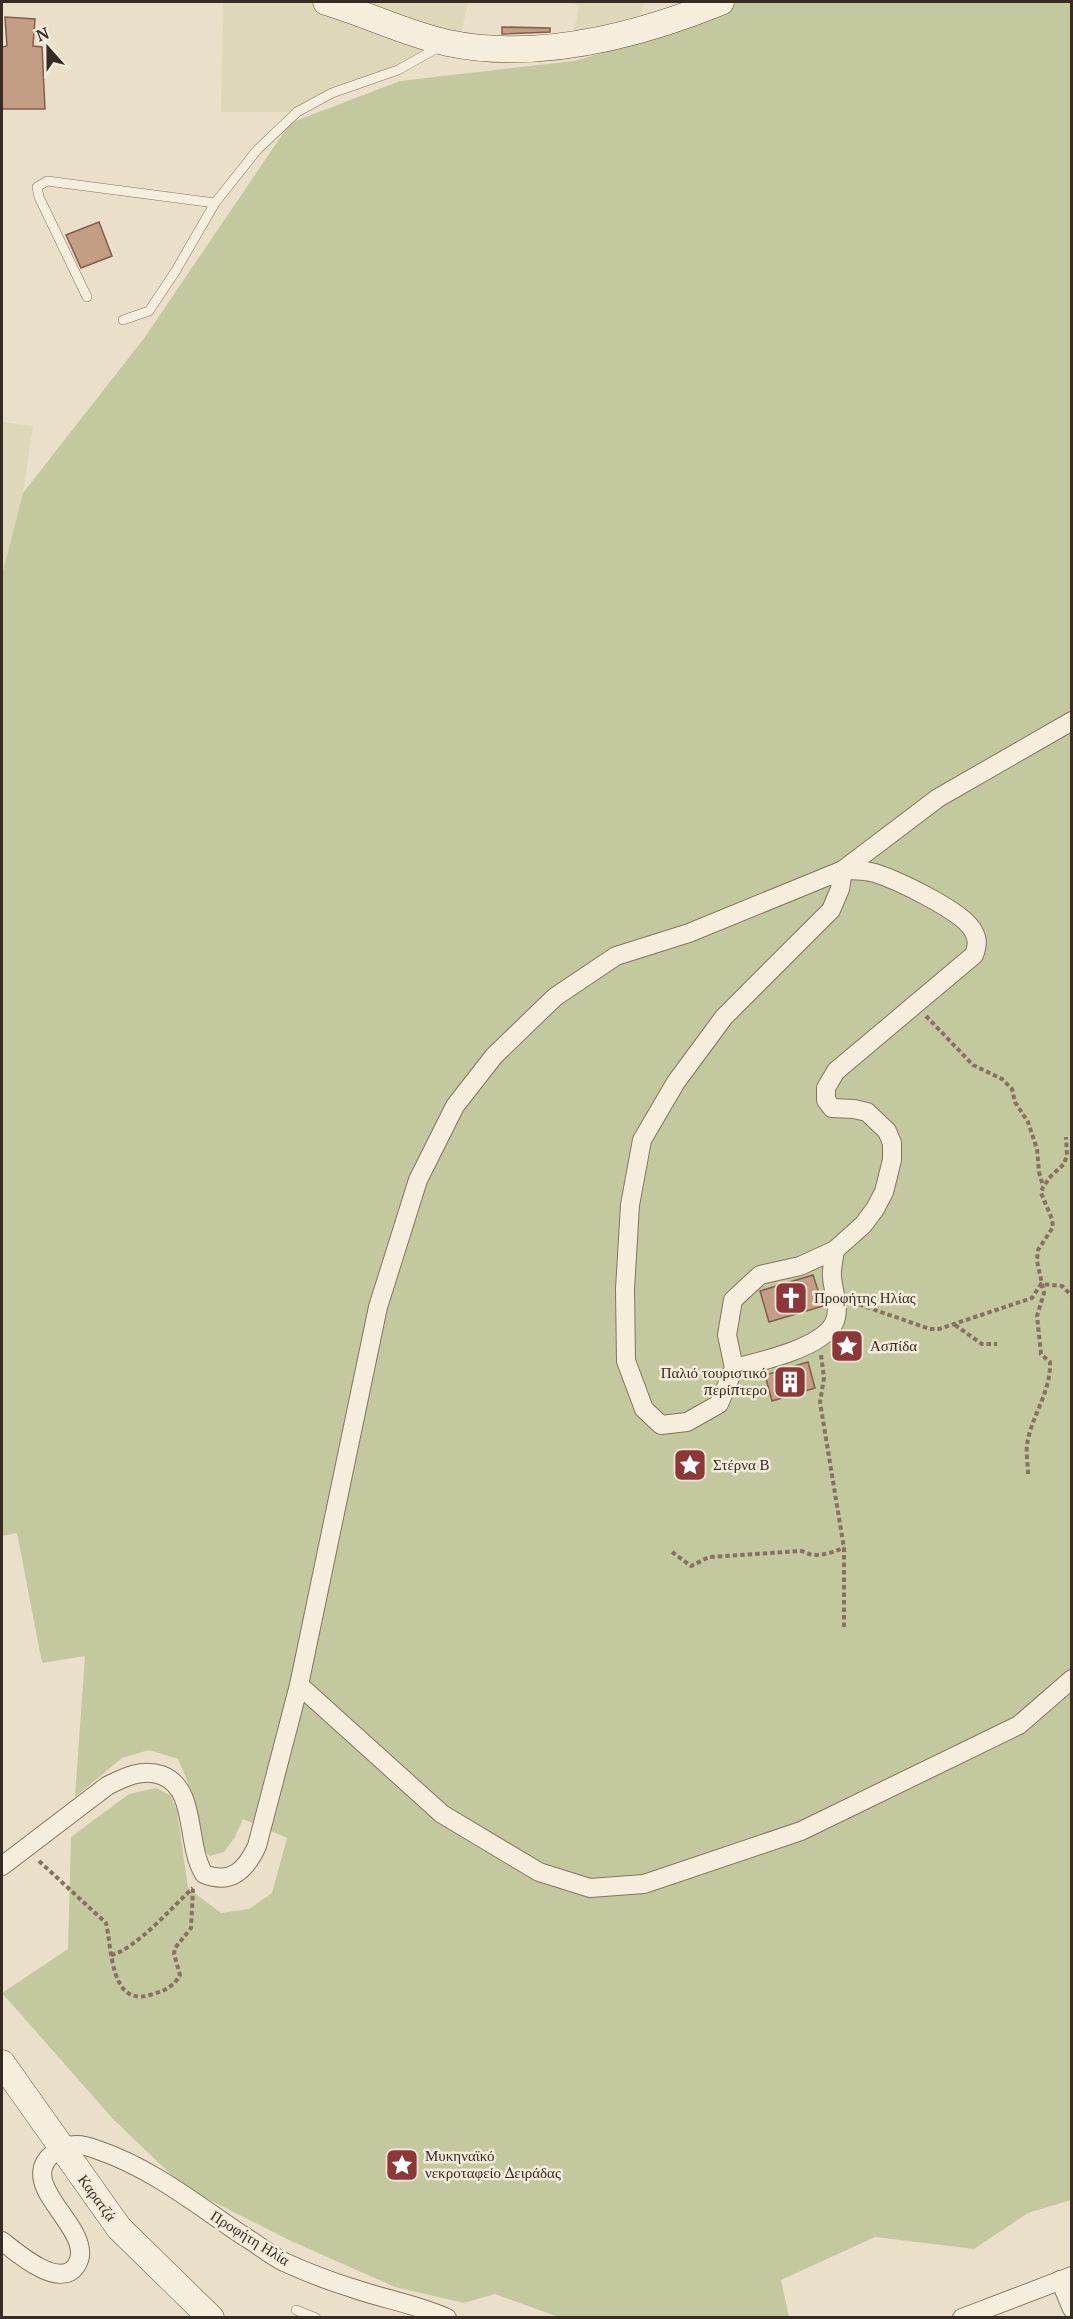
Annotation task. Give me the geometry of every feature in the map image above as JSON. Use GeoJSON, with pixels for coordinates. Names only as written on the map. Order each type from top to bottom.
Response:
{"type":"FeatureCollection","features":[{"type":"Feature","properties":{"kind":"street"},"geometry":{"type":"LineString","coordinates":[[326,2],[448,43],[510,49],[571,44],[638,30],[721,2]]}},
{"type":"Feature","properties":{"kind":"street"},"geometry":{"type":"LineString","coordinates":[[2,1866],[107,1786],[124,1777],[140,1773],[156,1773],[167,1777],[183,1794],[199,1881],[241,1872],[251,1860],[257,1846],[299,1685],[378,1307],[418,1180],[455,1106],[495,1056],[555,997],[616,956],[689,933],[843,870],[938,798],[1071,722]]}},
{"type":"Feature","properties":{"kind":"street"},"geometry":{"type":"LineString","coordinates":[[843,870],[874,873],[920,893],[972,928],[977,939],[977,947],[974,955],[836,1071],[826,1088],[826,1100],[832,1108],[854,1108],[867,1112],[886,1131],[892,1143],[892,1160],[884,1192],[875,1209],[863,1225],[836,1250],[800,1266],[760,1275],[733,1300],[727,1335],[734,1368],[718,1404],[687,1422],[661,1425],[644,1409],[626,1361],[625,1289],[630,1205],[642,1140],[676,1082],[724,1017],[831,910],[840,889],[843,870]]}},
{"type":"Feature","properties":{"kind":"street"},"geometry":{"type":"LineString","coordinates":[[734,1368],[778,1356],[816,1340],[834,1323],[837,1301],[832,1276],[836,1250]]}},
{"type":"Feature","properties":{"kind":"street"},"geometry":{"type":"LineString","coordinates":[[299,1685],[442,1814],[539,1872],[590,1888],[644,1884],[801,1831],[1019,1725],[1071,1679]]}},
{"type":"Feature","properties":{"kind":"street","name":"Καρατζά"},"geometry":{"type":"LineString","coordinates":[[2,2063],[119,2228],[211,2318]]}},
{"type":"Feature","properties":{"kind":"street","name":"Προφήτη Ηλία"},"geometry":{"type":"LineString","coordinates":[[61,2148],[68,2144],[98,2150],[150,2174],[282,2261],[351,2288],[437,2315]]}},
{"type":"Feature","properties":{"kind":"street"},"geometry":{"type":"LineString","coordinates":[[2,2241],[24,2259],[48,2272],[60,2274],[70,2272],[76,2266],[80,2258],[80,2245],[43,2183],[41,2170],[45,2160],[61,2148]]}},
{"type":"Feature","properties":{"kind":"street"},"geometry":{"type":"LineString","coordinates":[[962,2318],[985,2314],[1066,2278],[1071,2308]]}},
{"type":"Feature","properties":{"kind":"lane"},"geometry":{"type":"LineString","coordinates":[[123,320],[149,311],[175,272],[215,203],[256,150],[297,112],[332,93],[398,70],[448,43]]}},
{"type":"Feature","properties":{"kind":"lane"},"geometry":{"type":"LineString","coordinates":[[87,297],[39,197],[37,187],[47,181],[215,203]]}},
{"type":"Feature","properties":{"kind":"lane"},"geometry":{"type":"LineString","coordinates":[[296,2310],[316,2318]]}},
{"type":"Feature","properties":{"kind":"path"},"geometry":{"type":"LineString","coordinates":[[915,1005],[973,1065],[1002,1079],[1012,1089],[1015,1102],[1028,1122],[1037,1149],[1043,1187]]}},
{"type":"Feature","properties":{"kind":"path"},"geometry":{"type":"LineString","coordinates":[[1028,1474],[1026,1447],[1033,1421],[1051,1379],[1050,1362],[1041,1354],[1037,1316],[1044,1293],[1037,1261],[1038,1250],[1053,1227],[1041,1193],[1043,1187],[1064,1164],[1067,1155],[1066,1137]]}},
{"type":"Feature","properties":{"kind":"path"},"geometry":{"type":"LineString","coordinates":[[1041,1284],[1062,1286],[1071,1296]]}},
{"type":"Feature","properties":{"kind":"path"},"geometry":{"type":"LineString","coordinates":[[837,1301],[857,1302],[930,1329],[939,1329],[1032,1298],[1041,1284]]}},
{"type":"Feature","properties":{"kind":"path"},"geometry":{"type":"LineString","coordinates":[[955,1324],[982,1344],[997,1344]]}},
{"type":"Feature","properties":{"kind":"path"},"geometry":{"type":"LineString","coordinates":[[816,1340],[822,1359],[824,1378],[820,1402],[844,1548],[844,1627]]}},
{"type":"Feature","properties":{"kind":"path"},"geometry":{"type":"LineString","coordinates":[[672,1552],[691,1566],[709,1557],[802,1551],[811,1556],[827,1554],[844,1548]]}},
{"type":"Feature","properties":{"kind":"path"},"geometry":{"type":"LineString","coordinates":[[23,1850],[45,1864],[106,1923],[111,1955],[120,1984],[128,1995],[138,1999],[167,1990],[180,1975],[174,1954],[175,1948],[191,1928],[199,1881]]}},
{"type":"Feature","properties":{"kind":"path"},"geometry":{"type":"LineString","coordinates":[[111,1955],[121,1953],[133,1944],[199,1881]]}},
{"type":"Feature","properties":{"kind":"shaded area"},"geometry":{"type":"Polygon","coordinates":[[[223,2],[468,2],[459,44],[448,43],[297,112],[221,112],[223,2]]]}},
{"type":"Feature","properties":{"kind":"shaded area"},"geometry":{"type":"Polygon","coordinates":[[[567,2],[644,2],[638,30],[571,44],[579,6],[567,2]]]}},
{"type":"Feature","properties":{"kind":"shaded area"},"geometry":{"type":"Polygon","coordinates":[[[2,422],[33,426],[23,493],[2,575],[2,422]]]}},
{"type":"Feature","properties":{"kind":"green space"},"geometry":{"type":"Polygon","coordinates":[[[734,2],[1071,2],[1071,2200],[1028,2213],[974,2249],[875,2237],[781,2280],[789,2317],[561,2318],[495,2294],[464,2303],[395,2287],[291,2241],[184,2187],[113,2119],[2,1993],[68,1949],[71,1837],[129,1794],[156,1788],[170,1795],[177,1810],[188,1888],[221,1913],[249,1909],[272,1893],[287,1838],[243,1819],[235,1837],[224,1852],[210,1856],[199,1846],[197,1811],[178,1759],[149,1750],[122,1758],[75,1797],[85,1656],[42,1663],[17,1533],[2,1536],[2,575],[23,493],[145,337],[290,123],[400,81],[574,61],[649,40],[734,2]]]}},
{"type":"Feature","properties":{"kind":"building"},"geometry":{"type":"Polygon","coordinates":[[[5,17],[35,19],[33,46],[42,47],[45,109],[2,109],[2,47],[7,46],[5,17]]]}},
{"type":"Feature","properties":{"kind":"building"},"geometry":{"type":"Polygon","coordinates":[[[502,27],[550,28],[550,32],[502,34],[502,27]]]}},
{"type":"Feature","properties":{"kind":"building"},"geometry":{"type":"Polygon","coordinates":[[[99,222],[112,256],[81,268],[66,235],[99,222]]]}},
{"type":"Feature","properties":{"kind":"building","name":"Προφήτης Ηλίας"},"geometry":{"type":"Polygon","coordinates":[[[813,1275],[823,1306],[769,1322],[760,1291],[813,1275]]]}},
{"type":"Feature","properties":{"kind":"building","name":"Παλιό τουριστικό περίπτερο"},"geometry":{"type":"Polygon","coordinates":[[[808,1362],[815,1388],[772,1401],[765,1375],[808,1362]]]}},
{"type":"Feature","properties":{"kind":"place","name":"Προφήτης Ηλίας"},"geometry":{"type":"Point","coordinates":[791,1298]}},
{"type":"Feature","properties":{"kind":"place","name":"Ασπίδα"},"geometry":{"type":"Point","coordinates":[847,1346]}},
{"type":"Feature","properties":{"kind":"place","name":"Παλιό τουριστικό περίπτερο"},"geometry":{"type":"Point","coordinates":[790,1382]}},
{"type":"Feature","properties":{"kind":"place","name":"Στέρνα Β"},"geometry":{"type":"Point","coordinates":[690,1465]}},
{"type":"Feature","properties":{"kind":"place","name":"Μυκηναϊκό νεκροταφείο Δειράδας"},"geometry":{"type":"Point","coordinates":[402,2165]}}]}
